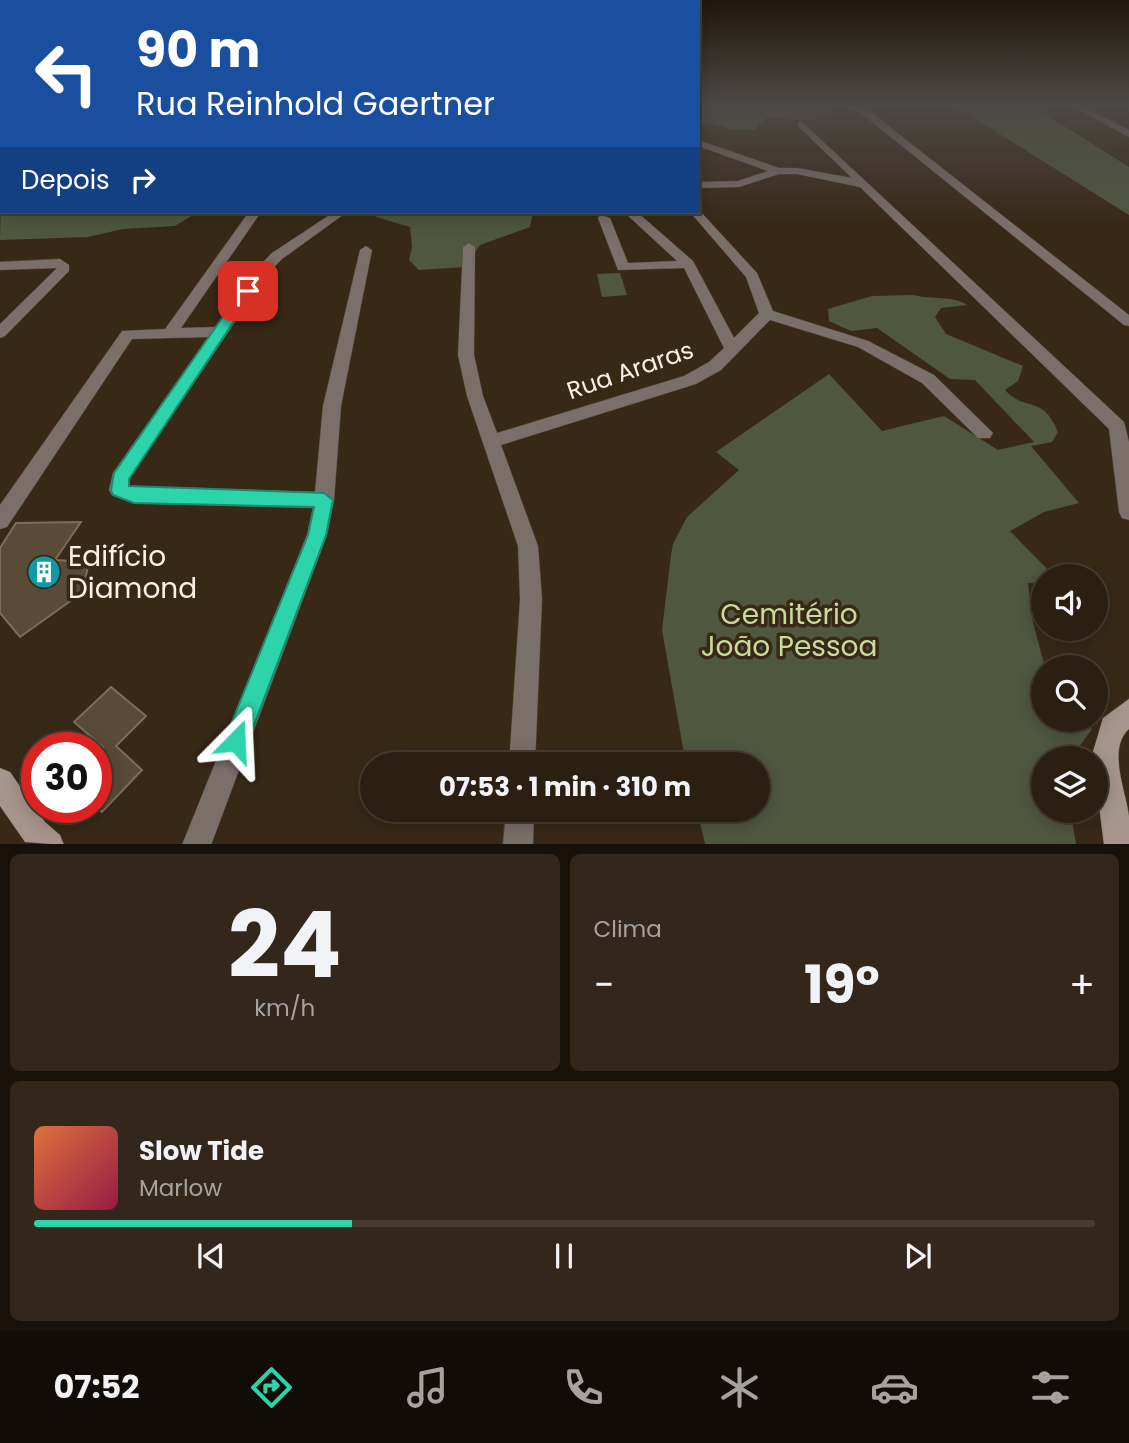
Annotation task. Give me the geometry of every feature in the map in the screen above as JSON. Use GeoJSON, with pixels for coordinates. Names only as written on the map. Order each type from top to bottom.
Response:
{"type":"FeatureCollection","features":[{"type":"Feature","properties":{"kind":"main road"},"geometry":{"type":"LineString","coordinates":[[1119,844],[1105,755],[1112,727],[1129,712]]}},
{"type":"Feature","properties":{"kind":"main road"},"geometry":{"type":"LineString","coordinates":[[0,782],[35,832],[49,844]]}},
{"type":"Feature","properties":{"kind":"street"},"geometry":{"type":"LineString","coordinates":[[702,144],[778,172],[825,175],[863,184]]}},
{"type":"Feature","properties":{"kind":"street"},"geometry":{"type":"LineString","coordinates":[[822,144],[1118,427],[1129,512]]}},
{"type":"Feature","properties":{"kind":"street"},"geometry":{"type":"LineString","coordinates":[[906,144],[1129,322]]}},
{"type":"Feature","properties":{"kind":"street"},"geometry":{"type":"LineString","coordinates":[[700,185],[739,184],[778,172]]}},
{"type":"Feature","properties":{"kind":"street"},"geometry":{"type":"LineString","coordinates":[[171,331],[254,214]]}},
{"type":"Feature","properties":{"kind":"street"},"geometry":{"type":"LineString","coordinates":[[324,500],[134,495],[120,490],[120,478],[262,270],[277,256],[338,214]]}},
{"type":"Feature","properties":{"kind":"street"},"geometry":{"type":"LineString","coordinates":[[631,214],[688,264],[732,348]]}},
{"type":"Feature","properties":{"kind":"street"},"geometry":{"type":"LineString","coordinates":[[698,214],[752,275],[767,314],[863,344],[929,379],[984,433]]}},
{"type":"Feature","properties":{"kind":"street"},"geometry":{"type":"LineString","coordinates":[[604,218],[623,267],[688,264]]}},
{"type":"Feature","properties":{"kind":"street"},"geometry":{"type":"LineString","coordinates":[[469,247],[466,355],[490,442],[528,546],[531,599],[523,752]]}},
{"type":"Feature","properties":{"kind":"street"},"geometry":{"type":"LineString","coordinates":[[196,844],[317,535],[324,500],[332,406],[366,250]]}},
{"type":"Feature","properties":{"kind":"street"},"geometry":{"type":"LineString","coordinates":[[0,266],[60,263],[64,268],[0,333]]}},
{"type":"Feature","properties":{"kind":"street","name":"Rua Araras"},"geometry":{"type":"LineString","coordinates":[[490,442],[690,380],[715,366],[767,314]]}},
{"type":"Feature","properties":{"kind":"street"},"geometry":{"type":"LineString","coordinates":[[0,520],[127,334],[218,332]]}},
{"type":"Feature","properties":{"kind":"street"},"geometry":{"type":"LineString","coordinates":[[518,844],[519,822]]}},
{"type":"Feature","properties":{"kind":"green space"},"geometry":{"type":"Polygon","coordinates":[[[1016,144],[1093,144],[1129,167],[1129,215],[1016,144]]]}},
{"type":"Feature","properties":{"kind":"green space"},"geometry":{"type":"Polygon","coordinates":[[[1,214],[195,214],[175,226],[123,229],[88,237],[0,240],[1,214]]]}},
{"type":"Feature","properties":{"kind":"green space"},"geometry":{"type":"Polygon","coordinates":[[[377,214],[533,214],[530,227],[480,245],[465,267],[419,270],[409,260],[412,247],[410,227],[376,217],[377,214]]]}},
{"type":"Feature","properties":{"kind":"green space"},"geometry":{"type":"Polygon","coordinates":[[[620,273],[627,295],[602,297],[597,274],[620,273]]]}},
{"type":"Feature","properties":{"kind":"green space","name":"Cemitério João Pessoa"},"geometry":{"type":"Polygon","coordinates":[[[914,295],[955,300],[967,305],[941,308],[935,317],[946,334],[1023,366],[1018,381],[1005,390],[1020,401],[1046,412],[1058,432],[1052,442],[1031,446],[1079,503],[1044,512],[1010,531],[1042,564],[1031,564],[1031,583],[1028,583],[1031,641],[1038,641],[1042,655],[1031,655],[1031,732],[1090,732],[1080,746],[1031,746],[1031,823],[1072,823],[1076,844],[705,844],[700,822],[770,822],[770,752],[684,752],[662,630],[673,544],[687,517],[739,470],[716,452],[829,374],[882,431],[944,416],[998,450],[1034,442],[975,380],[950,379],[877,328],[851,331],[829,321],[828,309],[872,296],[914,295]]]}},
{"type":"Feature","properties":{"kind":"building","name":"Edifício Diamond"},"geometry":{"type":"Polygon","coordinates":[[[81,522],[55,560],[89,562],[85,581],[90,587],[20,637],[0,613],[0,548],[16,523],[81,522]]]}},
{"type":"Feature","properties":{"kind":"building"},"geometry":{"type":"Polygon","coordinates":[[[111,687],[146,716],[116,746],[142,770],[112,802],[112,732],[86,732],[74,722],[111,687]]]}},
{"type":"Feature","properties":{"kind":"place","name":"Edifício Diamond"},"geometry":{"type":"Point","coordinates":[44,572]}},
{"type":"Feature","properties":{"kind":"route"},"geometry":{"type":"LineString","coordinates":[[236,741],[317,535],[324,500],[134,495],[120,490],[120,478],[248,291]]}}]}
